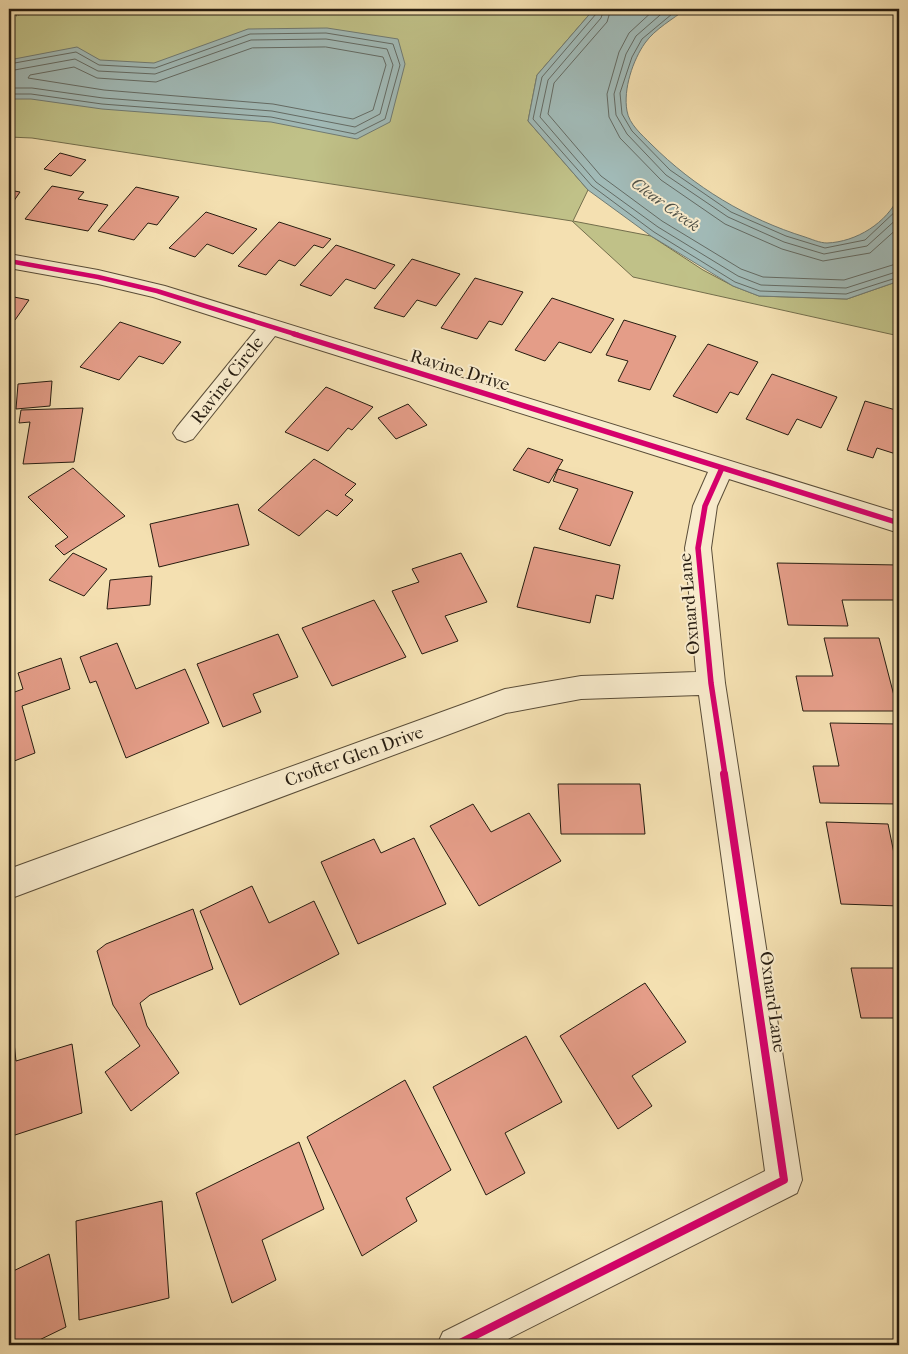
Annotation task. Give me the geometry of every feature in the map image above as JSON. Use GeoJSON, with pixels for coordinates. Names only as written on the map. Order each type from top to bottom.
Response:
{"type":"FeatureCollection","features":[{"type":"Feature","properties":{"kind":"street","name":"Ravine Drive"},"geometry":{"type":"LineString","coordinates":[[9,261],[98,277],[157,291],[899,523]]}},
{"type":"Feature","properties":{"kind":"street","name":"Ravine Circle"},"geometry":{"type":"LineString","coordinates":[[185,433],[270,327]]}},
{"type":"Feature","properties":{"kind":"street","name":"Oxnard Lane"},"geometry":{"type":"LineString","coordinates":[[456,1345],[784,1180],[711,683],[698,548],[705,506],[722,468]]}},
{"type":"Feature","properties":{"kind":"street","name":"Crofter Glen Drive"},"geometry":{"type":"LineString","coordinates":[[9,884],[504,700],[534,692],[572,687],[711,683]]}},
{"type":"Feature","properties":{"kind":"path"},"geometry":{"type":"LineString","coordinates":[[9,18],[35,9]]}},
{"type":"Feature","properties":{"kind":"path"},"geometry":{"type":"LineString","coordinates":[[238,9],[281,12],[312,9]]}},
{"type":"Feature","properties":{"kind":"path"},"geometry":{"type":"LineString","coordinates":[[342,9],[373,15],[393,14],[404,9]]}},
{"type":"Feature","properties":{"kind":"green space"},"geometry":{"type":"Polygon","coordinates":[[[9,9],[594,9],[537,75],[528,121],[588,190],[573,221],[651,236],[703,270],[733,286],[759,296],[847,299],[899,281],[899,336],[633,277],[572,221],[32,138],[9,137],[9,9]]]}},
{"type":"Feature","properties":{"kind":"water","name":"Clear Creek"},"geometry":{"type":"Polygon","coordinates":[[[594,9],[686,9],[664,24],[645,43],[633,66],[626,93],[627,111],[630,120],[636,129],[668,160],[703,188],[742,211],[783,230],[827,243],[849,239],[869,229],[887,215],[899,196],[899,281],[847,299],[759,296],[733,286],[651,236],[588,190],[528,121],[537,75],[594,9]]]}},
{"type":"Feature","properties":{"kind":"water"},"geometry":{"type":"Polygon","coordinates":[[[327,28],[398,39],[405,64],[390,122],[357,139],[271,122],[102,109],[31,99],[9,99],[9,60],[77,47],[100,60],[154,63],[248,29],[327,28]]]}},
{"type":"Feature","properties":{"kind":"building"},"geometry":{"type":"Polygon","coordinates":[[[60,153],[86,160],[71,176],[44,169],[60,153]]]}},
{"type":"Feature","properties":{"kind":"building"},"geometry":{"type":"Polygon","coordinates":[[[52,186],[84,192],[78,199],[108,205],[88,231],[25,219],[52,186]]]}},
{"type":"Feature","properties":{"kind":"building"},"geometry":{"type":"Polygon","coordinates":[[[136,187],[179,197],[157,225],[148,223],[134,240],[98,231],[136,187]]]}},
{"type":"Feature","properties":{"kind":"building"},"geometry":{"type":"Polygon","coordinates":[[[9,190],[20,192],[9,208],[9,190]]]}},
{"type":"Feature","properties":{"kind":"building"},"geometry":{"type":"Polygon","coordinates":[[[206,212],[257,229],[233,254],[207,244],[195,257],[169,248],[206,212]]]}},
{"type":"Feature","properties":{"kind":"building"},"geometry":{"type":"Polygon","coordinates":[[[279,222],[331,239],[323,248],[314,245],[295,266],[279,260],[266,275],[238,266],[279,222]]]}},
{"type":"Feature","properties":{"kind":"building"},"geometry":{"type":"Polygon","coordinates":[[[336,245],[395,265],[375,289],[346,279],[331,296],[300,285],[336,245]]]}},
{"type":"Feature","properties":{"kind":"building"},"geometry":{"type":"Polygon","coordinates":[[[412,259],[460,274],[436,306],[417,300],[404,317],[374,308],[412,259]]]}},
{"type":"Feature","properties":{"kind":"building"},"geometry":{"type":"Polygon","coordinates":[[[475,278],[523,292],[502,325],[489,321],[477,339],[441,328],[475,278]]]}},
{"type":"Feature","properties":{"kind":"building"},"geometry":{"type":"Polygon","coordinates":[[[9,296],[29,300],[15,320],[9,319],[9,296]]]}},
{"type":"Feature","properties":{"kind":"building"},"geometry":{"type":"Polygon","coordinates":[[[552,298],[614,319],[591,353],[559,342],[545,361],[515,350],[552,298]]]}},
{"type":"Feature","properties":{"kind":"building"},"geometry":{"type":"Polygon","coordinates":[[[624,320],[676,336],[650,390],[618,381],[628,361],[606,355],[624,320]]]}},
{"type":"Feature","properties":{"kind":"building"},"geometry":{"type":"Polygon","coordinates":[[[120,322],[181,342],[163,364],[139,356],[119,380],[80,367],[120,322]]]}},
{"type":"Feature","properties":{"kind":"building"},"geometry":{"type":"Polygon","coordinates":[[[708,344],[758,362],[738,395],[730,392],[717,413],[673,396],[708,344]]]}},
{"type":"Feature","properties":{"kind":"building"},"geometry":{"type":"Polygon","coordinates":[[[772,374],[837,397],[821,428],[797,419],[788,435],[746,419],[772,374]]]}},
{"type":"Feature","properties":{"kind":"building"},"geometry":{"type":"Polygon","coordinates":[[[52,381],[50,406],[16,409],[18,384],[52,381]]]}},
{"type":"Feature","properties":{"kind":"building"},"geometry":{"type":"Polygon","coordinates":[[[326,387],[373,407],[352,430],[348,428],[328,451],[285,432],[326,387]]]}},
{"type":"Feature","properties":{"kind":"building"},"geometry":{"type":"Polygon","coordinates":[[[865,401],[899,411],[899,455],[877,448],[873,458],[847,450],[865,401]]]}},
{"type":"Feature","properties":{"kind":"building"},"geometry":{"type":"Polygon","coordinates":[[[408,404],[427,425],[396,439],[378,418],[408,404]]]}},
{"type":"Feature","properties":{"kind":"building"},"geometry":{"type":"Polygon","coordinates":[[[83,408],[74,462],[23,464],[30,422],[19,423],[21,410],[83,408]]]}},
{"type":"Feature","properties":{"kind":"building"},"geometry":{"type":"Polygon","coordinates":[[[528,448],[563,460],[549,483],[513,470],[528,448]]]}},
{"type":"Feature","properties":{"kind":"building"},"geometry":{"type":"Polygon","coordinates":[[[314,459],[356,484],[345,495],[353,500],[337,516],[327,510],[299,536],[258,510],[314,459]]]}},
{"type":"Feature","properties":{"kind":"building"},"geometry":{"type":"Polygon","coordinates":[[[73,468],[125,516],[64,555],[55,546],[68,537],[28,497],[73,468]]]}},
{"type":"Feature","properties":{"kind":"building"},"geometry":{"type":"Polygon","coordinates":[[[558,469],[633,492],[610,546],[559,529],[578,489],[553,481],[558,469]]]}},
{"type":"Feature","properties":{"kind":"building"},"geometry":{"type":"Polygon","coordinates":[[[238,504],[249,545],[159,567],[150,524],[238,504]]]}},
{"type":"Feature","properties":{"kind":"building"},"geometry":{"type":"Polygon","coordinates":[[[534,547],[620,565],[613,599],[596,595],[590,623],[517,607],[534,547]]]}},
{"type":"Feature","properties":{"kind":"building"},"geometry":{"type":"Polygon","coordinates":[[[73,553],[107,569],[84,596],[49,580],[73,553]]]}},
{"type":"Feature","properties":{"kind":"building"},"geometry":{"type":"Polygon","coordinates":[[[461,553],[487,602],[445,616],[458,641],[422,654],[392,591],[419,582],[412,569],[461,553]]]}},
{"type":"Feature","properties":{"kind":"building"},"geometry":{"type":"Polygon","coordinates":[[[777,563],[899,565],[899,600],[842,600],[848,626],[788,625],[777,563]]]}},
{"type":"Feature","properties":{"kind":"building"},"geometry":{"type":"Polygon","coordinates":[[[152,576],[150,605],[107,609],[110,580],[152,576]]]}},
{"type":"Feature","properties":{"kind":"building"},"geometry":{"type":"Polygon","coordinates":[[[374,600],[406,657],[332,686],[302,628],[374,600]]]}},
{"type":"Feature","properties":{"kind":"building"},"geometry":{"type":"Polygon","coordinates":[[[278,634],[298,677],[253,694],[261,712],[223,727],[197,664],[278,634]]]}},
{"type":"Feature","properties":{"kind":"building"},"geometry":{"type":"Polygon","coordinates":[[[824,638],[879,638],[898,711],[803,711],[796,676],[833,676],[824,638]]]}},
{"type":"Feature","properties":{"kind":"building"},"geometry":{"type":"Polygon","coordinates":[[[117,643],[136,689],[185,669],[209,723],[126,758],[96,681],[90,683],[80,657],[117,643]]]}},
{"type":"Feature","properties":{"kind":"building"},"geometry":{"type":"Polygon","coordinates":[[[61,658],[70,689],[22,706],[35,753],[9,763],[9,694],[23,689],[18,673],[61,658]]]}},
{"type":"Feature","properties":{"kind":"building"},"geometry":{"type":"Polygon","coordinates":[[[830,723],[899,724],[899,804],[820,803],[813,766],[839,766],[830,723]]]}},
{"type":"Feature","properties":{"kind":"building"},"geometry":{"type":"Polygon","coordinates":[[[558,784],[640,784],[645,834],[561,834],[558,784]]]}},
{"type":"Feature","properties":{"kind":"building"},"geometry":{"type":"Polygon","coordinates":[[[473,804],[491,832],[529,813],[561,861],[479,906],[430,826],[473,804]]]}},
{"type":"Feature","properties":{"kind":"building"},"geometry":{"type":"Polygon","coordinates":[[[826,822],[888,824],[899,878],[899,906],[841,904],[826,822]]]}},
{"type":"Feature","properties":{"kind":"building"},"geometry":{"type":"Polygon","coordinates":[[[414,838],[446,904],[358,944],[321,862],[374,839],[381,853],[414,838]]]}},
{"type":"Feature","properties":{"kind":"building"},"geometry":{"type":"Polygon","coordinates":[[[252,886],[269,923],[314,901],[339,954],[240,1005],[200,911],[252,886]]]}},
{"type":"Feature","properties":{"kind":"building"},"geometry":{"type":"Polygon","coordinates":[[[193,909],[213,969],[150,995],[140,1003],[147,1026],[179,1073],[131,1111],[105,1072],[140,1046],[113,1005],[97,951],[106,944],[193,909]]]}},
{"type":"Feature","properties":{"kind":"building"},"geometry":{"type":"Polygon","coordinates":[[[851,968],[899,968],[899,1018],[861,1018],[851,968]]]}},
{"type":"Feature","properties":{"kind":"building"},"geometry":{"type":"Polygon","coordinates":[[[645,983],[686,1042],[632,1076],[652,1106],[618,1129],[560,1036],[645,983]]]}},
{"type":"Feature","properties":{"kind":"building"},"geometry":{"type":"Polygon","coordinates":[[[9,1024],[12,1024],[16,1061],[72,1044],[82,1113],[9,1137],[9,1024]]]}},
{"type":"Feature","properties":{"kind":"building"},"geometry":{"type":"Polygon","coordinates":[[[526,1036],[562,1102],[505,1133],[525,1173],[486,1195],[433,1087],[526,1036]]]}},
{"type":"Feature","properties":{"kind":"building"},"geometry":{"type":"Polygon","coordinates":[[[405,1080],[451,1170],[406,1198],[417,1221],[362,1256],[307,1137],[405,1080]]]}},
{"type":"Feature","properties":{"kind":"building"},"geometry":{"type":"Polygon","coordinates":[[[299,1142],[324,1209],[262,1240],[276,1280],[232,1303],[196,1193],[299,1142]]]}},
{"type":"Feature","properties":{"kind":"building"},"geometry":{"type":"Polygon","coordinates":[[[162,1201],[169,1298],[79,1320],[76,1221],[162,1201]]]}},
{"type":"Feature","properties":{"kind":"building"},"geometry":{"type":"Polygon","coordinates":[[[49,1254],[66,1327],[29,1345],[9,1345],[9,1273],[49,1254]]]}},
{"type":"Feature","properties":{"kind":"cycle path"},"geometry":{"type":"LineString","coordinates":[[237,9],[281,12],[312,9]]}},
{"type":"Feature","properties":{"kind":"cycle path"},"geometry":{"type":"LineString","coordinates":[[9,261],[98,277],[157,291],[899,523]]}},
{"type":"Feature","properties":{"kind":"cycle path"},"geometry":{"type":"LineString","coordinates":[[456,1345],[784,1180],[711,683],[698,548],[705,506],[722,468]]}}]}
